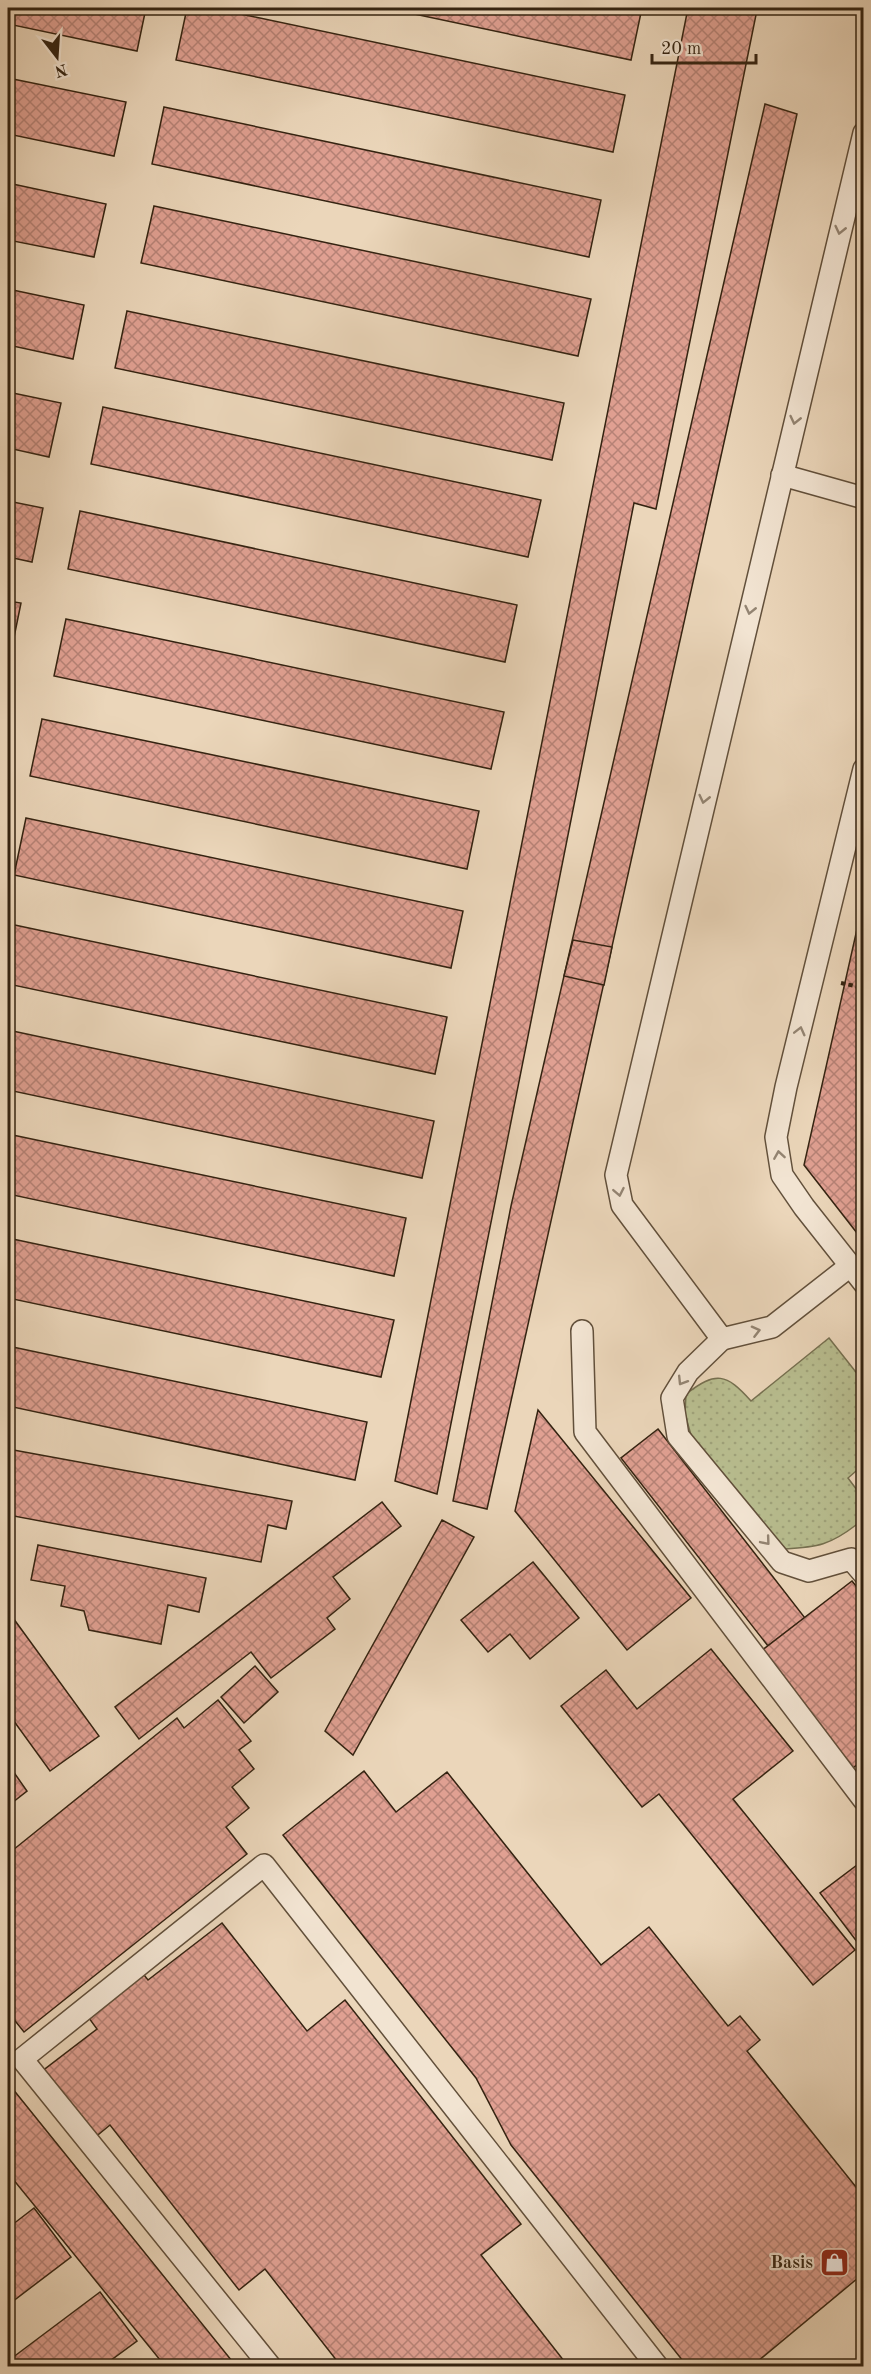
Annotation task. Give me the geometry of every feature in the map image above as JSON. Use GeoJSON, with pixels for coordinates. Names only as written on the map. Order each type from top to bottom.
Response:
{"type":"FeatureCollection","features":[{"type":"Feature","properties":{"kind":"lane"},"geometry":{"type":"LineString","coordinates":[[722,1339],[622,1205],[616,1175],[864,133]]}},
{"type":"Feature","properties":{"kind":"lane"},"geometry":{"type":"LineString","coordinates":[[782,475],[864,498]]}},
{"type":"Feature","properties":{"kind":"lane"},"geometry":{"type":"LineString","coordinates":[[864,769],[786,1087],[776,1137],[782,1175],[804,1207],[864,1283]]}},
{"type":"Feature","properties":{"kind":"lane"},"geometry":{"type":"LineString","coordinates":[[850,1266],[772,1327],[722,1339],[688,1372],[672,1398],[678,1436],[782,1562],[809,1571],[851,1559],[864,1574]]}},
{"type":"Feature","properties":{"kind":"lane"},"geometry":{"type":"LineString","coordinates":[[582,1331],[585,1432],[864,1800]]}},
{"type":"Feature","properties":{"kind":"lane"},"geometry":{"type":"LineString","coordinates":[[270,2367],[22,2060],[264,1865],[657,2367]]}},
{"type":"Feature","properties":{"kind":"green space"},"geometry":{"type":"Polygon","coordinates":[[[829,1338],[863,1381],[863,1465],[848,1478],[863,1498],[863,1533],[856,1525],[839,1537],[823,1544],[785,1549],[691,1435],[685,1414],[686,1394],[705,1381],[720,1378],[735,1385],[751,1401],[829,1338]]]}},
{"type":"Feature","properties":{"kind":"building"},"geometry":{"type":"Polygon","coordinates":[[[8,8],[146,8],[137,51],[8,24],[8,8]]]}},
{"type":"Feature","properties":{"kind":"building"},"geometry":{"type":"Polygon","coordinates":[[[187,8],[212,8],[625,95],[613,152],[176,60],[187,8]]]}},
{"type":"Feature","properties":{"kind":"building"},"geometry":{"type":"Polygon","coordinates":[[[386,8],[642,8],[631,60],[386,8]]]}},
{"type":"Feature","properties":{"kind":"building"},"geometry":{"type":"Polygon","coordinates":[[[688,8],[757,10],[656,509],[634,503],[437,1494],[395,1481],[688,8]]]}},
{"type":"Feature","properties":{"kind":"building"},"geometry":{"type":"Polygon","coordinates":[[[8,78],[126,102],[114,156],[8,134],[8,78]]]}},
{"type":"Feature","properties":{"kind":"building"},"geometry":{"type":"Polygon","coordinates":[[[765,104],[797,114],[487,1509],[453,1501],[511,1206],[765,104]]]}},
{"type":"Feature","properties":{"kind":"building"},"geometry":{"type":"Polygon","coordinates":[[[164,107],[601,200],[589,257],[152,164],[164,107]]]}},
{"type":"Feature","properties":{"kind":"building"},"geometry":{"type":"Polygon","coordinates":[[[8,183],[106,204],[94,257],[8,240],[8,183]]]}},
{"type":"Feature","properties":{"kind":"building"},"geometry":{"type":"Polygon","coordinates":[[[154,206],[591,299],[578,356],[141,263],[154,206]]]}},
{"type":"Feature","properties":{"kind":"building"},"geometry":{"type":"Polygon","coordinates":[[[8,289],[84,305],[73,359],[8,345],[8,289]]]}},
{"type":"Feature","properties":{"kind":"building"},"geometry":{"type":"Polygon","coordinates":[[[127,311],[564,403],[552,460],[115,368],[127,311]]]}},
{"type":"Feature","properties":{"kind":"building"},"geometry":{"type":"Polygon","coordinates":[[[8,392],[61,403],[49,457],[8,448],[8,392]]]}},
{"type":"Feature","properties":{"kind":"building"},"geometry":{"type":"Polygon","coordinates":[[[103,407],[541,500],[528,557],[91,464],[103,407]]]}},
{"type":"Feature","properties":{"kind":"building"},"geometry":{"type":"Polygon","coordinates":[[[8,501],[43,508],[32,562],[8,557],[8,501]]]}},
{"type":"Feature","properties":{"kind":"building"},"geometry":{"type":"Polygon","coordinates":[[[80,511],[517,605],[505,662],[68,569],[80,511]]]}},
{"type":"Feature","properties":{"kind":"building"},"geometry":{"type":"Polygon","coordinates":[[[8,601],[21,603],[10,657],[8,657],[8,601]]]}},
{"type":"Feature","properties":{"kind":"building"},"geometry":{"type":"Polygon","coordinates":[[[66,619],[504,712],[491,769],[54,676],[66,619]]]}},
{"type":"Feature","properties":{"kind":"building"},"geometry":{"type":"Polygon","coordinates":[[[42,719],[479,811],[467,869],[30,776],[42,719]]]}},
{"type":"Feature","properties":{"kind":"building"},"geometry":{"type":"Polygon","coordinates":[[[26,818],[463,911],[451,968],[14,875],[26,818]]]}},
{"type":"Feature","properties":{"kind":"building"},"geometry":{"type":"Polygon","coordinates":[[[864,898],[864,1242],[804,1165],[864,898]]]}},
{"type":"Feature","properties":{"kind":"building"},"geometry":{"type":"Polygon","coordinates":[[[10,924],[447,1017],[435,1074],[8,984],[10,924]]]}},
{"type":"Feature","properties":{"kind":"building"},"geometry":{"type":"Polygon","coordinates":[[[573,940],[612,947],[604,985],[564,976],[573,940]]]}},
{"type":"Feature","properties":{"kind":"building"},"geometry":{"type":"Polygon","coordinates":[[[8,1030],[434,1121],[422,1178],[8,1090],[8,1030]]]}},
{"type":"Feature","properties":{"kind":"building"},"geometry":{"type":"Polygon","coordinates":[[[8,1134],[406,1218],[394,1276],[8,1194],[8,1134]]]}},
{"type":"Feature","properties":{"kind":"building"},"geometry":{"type":"Polygon","coordinates":[[[8,1238],[394,1320],[381,1377],[8,1298],[8,1238]]]}},
{"type":"Feature","properties":{"kind":"building"},"geometry":{"type":"Polygon","coordinates":[[[8,1346],[367,1422],[355,1480],[8,1406],[8,1346]]]}},
{"type":"Feature","properties":{"kind":"building"},"geometry":{"type":"Polygon","coordinates":[[[538,1410],[691,1598],[627,1650],[515,1511],[538,1410]]]}},
{"type":"Feature","properties":{"kind":"building"},"geometry":{"type":"Polygon","coordinates":[[[658,1429],[805,1618],[768,1646],[621,1458],[658,1429]]]}},
{"type":"Feature","properties":{"kind":"building"},"geometry":{"type":"Polygon","coordinates":[[[8,1449],[292,1501],[286,1529],[268,1525],[261,1562],[8,1515],[8,1449]]]}},
{"type":"Feature","properties":{"kind":"building"},"geometry":{"type":"Polygon","coordinates":[[[382,1502],[401,1526],[333,1577],[350,1599],[327,1618],[335,1629],[271,1678],[251,1652],[139,1739],[115,1707],[382,1502]]]}},
{"type":"Feature","properties":{"kind":"building"},"geometry":{"type":"Polygon","coordinates":[[[442,1520],[474,1537],[353,1755],[325,1731],[442,1520]]]}},
{"type":"Feature","properties":{"kind":"building"},"geometry":{"type":"Polygon","coordinates":[[[38,1545],[206,1578],[199,1612],[168,1605],[161,1644],[89,1630],[84,1611],[61,1606],[65,1586],[31,1580],[38,1545]]]}},
{"type":"Feature","properties":{"kind":"building"},"geometry":{"type":"Polygon","coordinates":[[[533,1562],[579,1618],[530,1659],[510,1634],[488,1652],[461,1620],[533,1562]]]}},
{"type":"Feature","properties":{"kind":"building"},"geometry":{"type":"Polygon","coordinates":[[[852,1581],[864,1596],[864,1759],[853,1768],[761,1651],[852,1581]]]}},
{"type":"Feature","properties":{"kind":"building"},"geometry":{"type":"Polygon","coordinates":[[[8,1611],[99,1736],[50,1771],[8,1713],[8,1611]]]}},
{"type":"Feature","properties":{"kind":"building"},"geometry":{"type":"Polygon","coordinates":[[[711,1649],[793,1751],[733,1799],[855,1950],[813,1985],[659,1794],[642,1807],[561,1706],[606,1670],[637,1709],[711,1649]]]}},
{"type":"Feature","properties":{"kind":"building"},"geometry":{"type":"Polygon","coordinates":[[[255,1666],[278,1692],[244,1723],[221,1697],[255,1666]]]}},
{"type":"Feature","properties":{"kind":"building"},"geometry":{"type":"Polygon","coordinates":[[[218,1700],[251,1741],[239,1750],[254,1769],[232,1787],[249,1808],[226,1827],[247,1854],[24,2032],[8,2012],[8,1854],[177,1718],[184,1728],[218,1700]]]}},
{"type":"Feature","properties":{"kind":"building"},"geometry":{"type":"Polygon","coordinates":[[[8,1764],[27,1791],[8,1806],[8,1764]]]}},
{"type":"Feature","properties":{"kind":"building"},"geometry":{"type":"Polygon","coordinates":[[[364,1771],[396,1812],[447,1772],[601,1965],[649,1927],[728,2026],[740,2016],[760,2040],[747,2051],[864,2197],[864,2273],[752,2366],[687,2366],[511,2145],[476,2078],[283,1835],[364,1771]]]}},
{"type":"Feature","properties":{"kind":"building"},"geometry":{"type":"Polygon","coordinates":[[[861,1862],[864,1866],[864,1951],[820,1893],[861,1862]]]}},
{"type":"Feature","properties":{"kind":"building"},"geometry":{"type":"Polygon","coordinates":[[[222,1923],[307,2031],[345,2000],[521,2224],[481,2255],[568,2366],[341,2366],[265,2269],[239,2290],[110,2125],[93,2139],[41,2072],[97,2029],[86,2014],[141,1971],[148,1980],[222,1923]]]}},
{"type":"Feature","properties":{"kind":"building"},"geometry":{"type":"Polygon","coordinates":[[[8,2083],[236,2366],[165,2366],[8,2173],[8,2083]]]}},
{"type":"Feature","properties":{"kind":"building"},"geometry":{"type":"Polygon","coordinates":[[[34,2208],[71,2257],[8,2305],[8,2228],[34,2208]]]}},
{"type":"Feature","properties":{"kind":"building"},"geometry":{"type":"Polygon","coordinates":[[[100,2292],[137,2341],[103,2366],[8,2366],[8,2361],[100,2292]]]}},
{"type":"Feature","properties":{"kind":"place","name":"Basis"},"geometry":{"type":"Point","coordinates":[834,2262]}}]}
